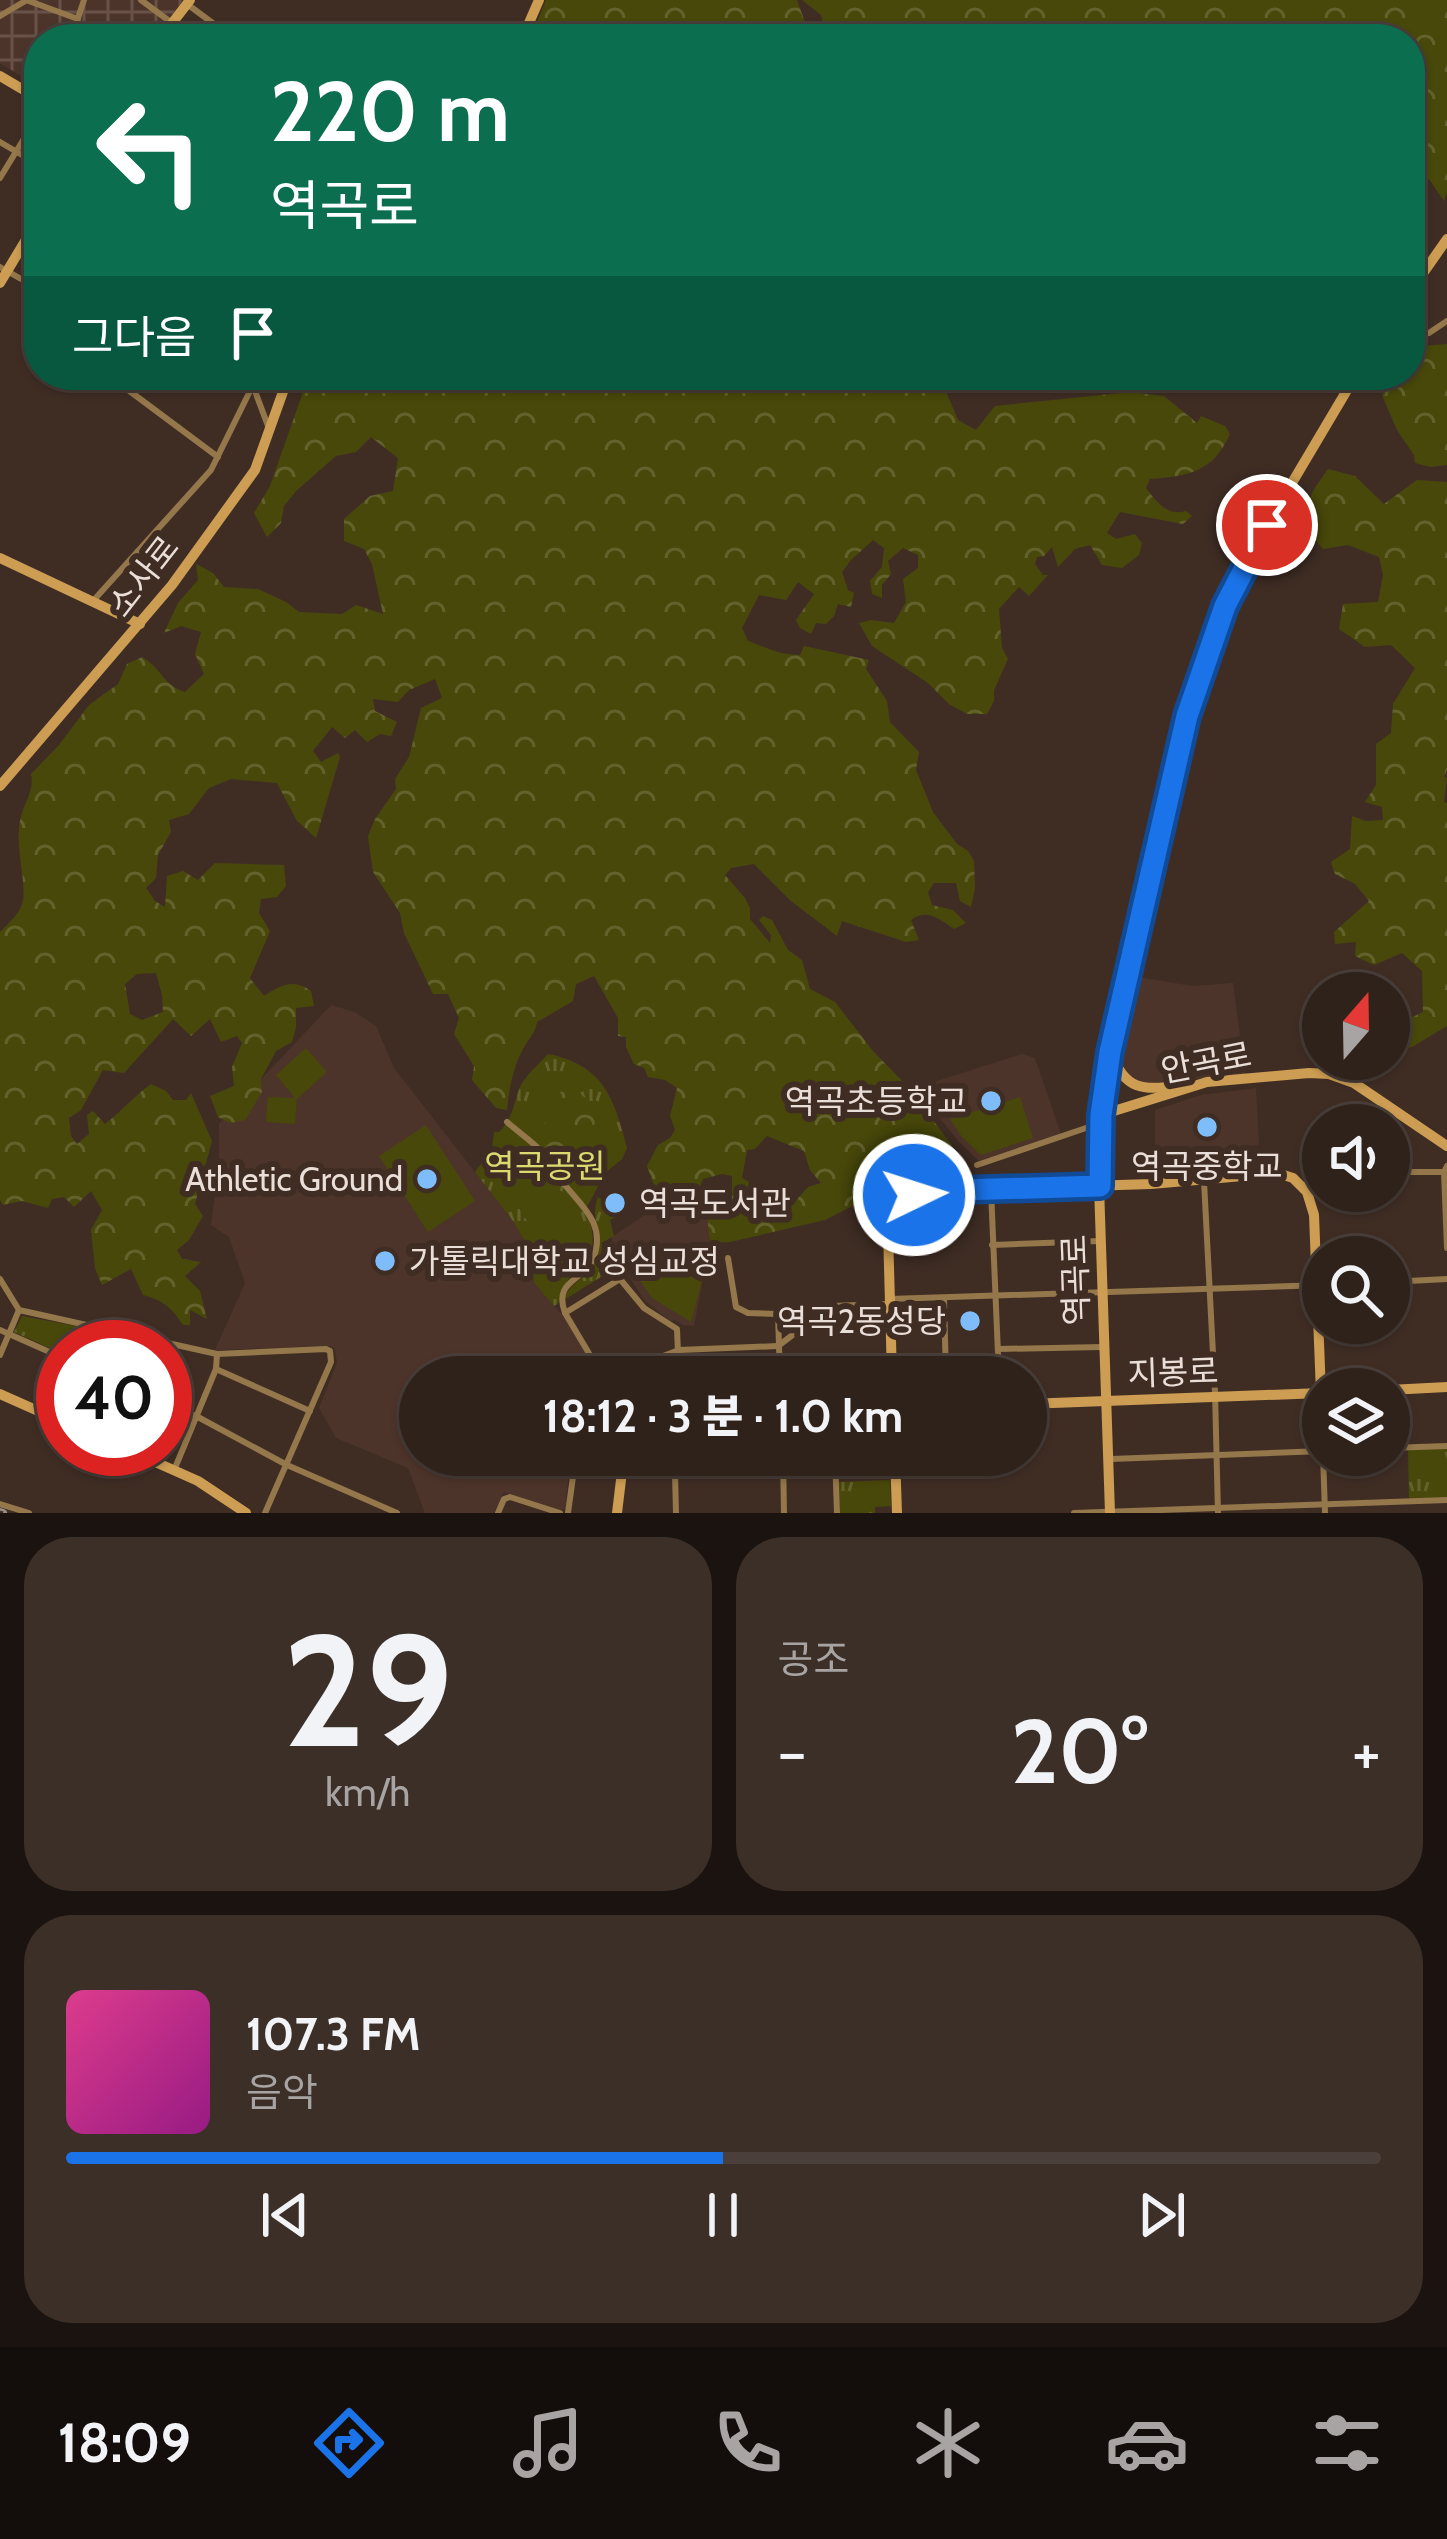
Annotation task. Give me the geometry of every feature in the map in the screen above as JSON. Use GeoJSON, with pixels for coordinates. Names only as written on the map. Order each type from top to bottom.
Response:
{"type":"FeatureCollection","features":[{"type":"Feature","properties":{"kind":"street"},"geometry":{"type":"LineString","coordinates":[[0,16],[27,0],[78,19]]}},
{"type":"Feature","properties":{"kind":"street"},"geometry":{"type":"LineString","coordinates":[[76,24],[84,0]]}},
{"type":"Feature","properties":{"kind":"street"},"geometry":{"type":"LineString","coordinates":[[141,0],[172,23],[188,2],[214,24]]}},
{"type":"Feature","properties":{"kind":"street"},"geometry":{"type":"LineString","coordinates":[[0,178],[24,139]]}},
{"type":"Feature","properties":{"kind":"street"},"geometry":{"type":"LineString","coordinates":[[0,142],[24,157]]}},
{"type":"Feature","properties":{"kind":"street"},"geometry":{"type":"LineString","coordinates":[[1425,271],[1447,239]]}},
{"type":"Feature","properties":{"kind":"street"},"geometry":{"type":"LineString","coordinates":[[0,283],[24,240]]}},
{"type":"Feature","properties":{"kind":"street"},"geometry":{"type":"LineString","coordinates":[[128,390],[218,457]]}},
{"type":"Feature","properties":{"kind":"street"},"geometry":{"type":"LineString","coordinates":[[93,602],[201,483],[251,390]]}},
{"type":"Feature","properties":{"kind":"street"},"geometry":{"type":"LineString","coordinates":[[255,390],[270,429]]}},
{"type":"Feature","properties":{"kind":"street","name":"소사로"},"geometry":{"type":"LineString","coordinates":[[0,785],[172,585],[255,470],[284,390]]}},
{"type":"Feature","properties":{"kind":"street","name":"역곡로"},"geometry":{"type":"LineString","coordinates":[[1110,1512],[1100,1186],[1101,1115],[1110,1052],[1187,716],[1225,606],[1275,511],[1350,390]]}},
{"type":"Feature","properties":{"kind":"street"},"geometry":{"type":"LineString","coordinates":[[0,558],[140,624]]}},
{"type":"Feature","properties":{"kind":"street"},"geometry":{"type":"LineString","coordinates":[[1110,1052],[1122,1077],[1138,1087],[1207,1082]]}},
{"type":"Feature","properties":{"kind":"street","name":"안곡로"},"geometry":{"type":"LineString","coordinates":[[1101,1115],[1207,1082],[1330,1074],[1354,1083],[1447,1146]]}},
{"type":"Feature","properties":{"kind":"street"},"geometry":{"type":"LineString","coordinates":[[977,1165],[1089,1127],[1101,1115]]}},
{"type":"Feature","properties":{"kind":"street"},"geometry":{"type":"LineString","coordinates":[[507,1122],[544,1153],[562,1182],[589,1209],[596,1250],[588,1268],[564,1290],[562,1302],[592,1356]]}},
{"type":"Feature","properties":{"kind":"street"},"geometry":{"type":"LineString","coordinates":[[1410,1171],[1445,1169],[1447,1248]]}},
{"type":"Feature","properties":{"kind":"street"},"geometry":{"type":"LineString","coordinates":[[891,1356],[889,1223],[906,1199],[926,1191],[1204,1181],[1277,1173],[1302,1185]]}},
{"type":"Feature","properties":{"kind":"street"},"geometry":{"type":"LineString","coordinates":[[1204,1181],[1218,1510]]}},
{"type":"Feature","properties":{"kind":"street"},"geometry":{"type":"LineString","coordinates":[[991,1190],[998,1356]]}},
{"type":"Feature","properties":{"kind":"street"},"geometry":{"type":"LineString","coordinates":[[992,1245],[1100,1241]]}},
{"type":"Feature","properties":{"kind":"street"},"geometry":{"type":"LineString","coordinates":[[728,1258],[736,1306],[748,1313],[778,1314],[779,1356]]}},
{"type":"Feature","properties":{"kind":"street"},"geometry":{"type":"LineString","coordinates":[[0,1279],[19,1310],[67,1320]]}},
{"type":"Feature","properties":{"kind":"street"},"geometry":{"type":"LineString","coordinates":[[565,1313],[620,1279],[644,1309],[677,1329],[679,1356]]}},
{"type":"Feature","properties":{"kind":"street"},"geometry":{"type":"LineString","coordinates":[[1410,1281],[1447,1280]]}},
{"type":"Feature","properties":{"kind":"street"},"geometry":{"type":"LineString","coordinates":[[663,1356],[679,1350],[778,1346],[831,1306],[1302,1286]]}},
{"type":"Feature","properties":{"kind":"street"},"geometry":{"type":"LineString","coordinates":[[944,1299],[945,1356]]}},
{"type":"Feature","properties":{"kind":"street"},"geometry":{"type":"LineString","coordinates":[[0,1355],[19,1310]]}},
{"type":"Feature","properties":{"kind":"street"},"geometry":{"type":"LineString","coordinates":[[0,1330],[36,1346]]}},
{"type":"Feature","properties":{"kind":"street"},"geometry":{"type":"LineString","coordinates":[[998,1349],[1104,1346]]}},
{"type":"Feature","properties":{"kind":"street"},"geometry":{"type":"LineString","coordinates":[[192,1348],[217,1354],[330,1351],[332,1362],[265,1513]]}},
{"type":"Feature","properties":{"kind":"street"},"geometry":{"type":"LineString","coordinates":[[192,1427],[216,1370],[217,1354]]}},
{"type":"Feature","properties":{"kind":"street"},"geometry":{"type":"LineString","coordinates":[[216,1370],[310,1411]]}},
{"type":"Feature","properties":{"kind":"street"},"geometry":{"type":"LineString","coordinates":[[1410,1389],[1447,1388]]}},
{"type":"Feature","properties":{"kind":"street"},"geometry":{"type":"LineString","coordinates":[[0,1394],[36,1410]]}},
{"type":"Feature","properties":{"kind":"street","name":"지봉로"},"geometry":{"type":"LineString","coordinates":[[1047,1403],[1302,1394]]}},
{"type":"Feature","properties":{"kind":"street"},"geometry":{"type":"LineString","coordinates":[[192,1415],[378,1509],[397,1513]]}},
{"type":"Feature","properties":{"kind":"street"},"geometry":{"type":"LineString","coordinates":[[1410,1447],[1447,1446]]}},
{"type":"Feature","properties":{"kind":"street"},"geometry":{"type":"LineString","coordinates":[[1108,1459],[1302,1452]]}},
{"type":"Feature","properties":{"kind":"street"},"geometry":{"type":"LineString","coordinates":[[187,1476],[246,1513]]}},
{"type":"Feature","properties":{"kind":"street"},"geometry":{"type":"LineString","coordinates":[[498,1513],[510,1497],[564,1513],[574,1476]]}},
{"type":"Feature","properties":{"kind":"street"},"geometry":{"type":"LineString","coordinates":[[617,1513],[622,1476]]}},
{"type":"Feature","properties":{"kind":"street"},"geometry":{"type":"LineString","coordinates":[[675,1476],[676,1513]]}},
{"type":"Feature","properties":{"kind":"street"},"geometry":{"type":"LineString","coordinates":[[783,1476],[784,1513]]}},
{"type":"Feature","properties":{"kind":"street"},"geometry":{"type":"LineString","coordinates":[[836,1476],[837,1513]]}},
{"type":"Feature","properties":{"kind":"street"},"geometry":{"type":"LineString","coordinates":[[896,1476],[897,1513]]}},
{"type":"Feature","properties":{"kind":"street"},"geometry":{"type":"LineString","coordinates":[[1324,1476],[1325,1513]]}},
{"type":"Feature","properties":{"kind":"street"},"geometry":{"type":"LineString","coordinates":[[1074,1513],[1447,1500]]}},
{"type":"Feature","properties":{"kind":"street"},"geometry":{"type":"LineString","coordinates":[[0,1504],[29,1513]]}},
{"type":"Feature","properties":{"kind":"shaded area"},"geometry":{"type":"Polygon","coordinates":[[[0,0],[183,0],[165,24],[24,24],[24,78],[0,63],[0,0]]]}},
{"type":"Feature","properties":{"kind":"shaded area"},"geometry":{"type":"Polygon","coordinates":[[[1139,977],[1192,986],[1233,983],[1245,1074],[1142,1084],[1125,1073],[1120,1060],[1139,977]]]}},
{"type":"Feature","properties":{"kind":"shaded area","name":"가톨릭대학교 성심교정"},"geometry":{"type":"Polygon","coordinates":[[[331,1005],[355,1012],[376,1026],[394,1068],[513,1221],[532,1255],[534,1283],[565,1318],[587,1356],[399,1356],[399,1464],[336,1438],[319,1408],[337,1363],[335,1349],[215,1350],[245,1283],[229,1237],[211,1225],[219,1124],[331,1005]]]}},
{"type":"Feature","properties":{"kind":"shaded area","name":"역곡초등학교"},"geometry":{"type":"Polygon","coordinates":[[[1022,1054],[1035,1058],[1061,1134],[979,1161],[939,1117],[924,1085],[1022,1054]]]}},
{"type":"Feature","properties":{"kind":"shaded area","name":"역곡중학교"},"geometry":{"type":"Polygon","coordinates":[[[1256,1088],[1259,1145],[1241,1147],[1242,1171],[1155,1178],[1155,1110],[1201,1095],[1256,1088]]]}},
{"type":"Feature","properties":{"kind":"shaded area"},"geometry":{"type":"Polygon","coordinates":[[[658,1197],[707,1216],[710,1243],[694,1326],[670,1321],[645,1301],[612,1250],[612,1237],[643,1216],[658,1197]]]}},
{"type":"Feature","properties":{"kind":"shaded area","name":"가톨릭대학교 성심교정"},"geometry":{"type":"Polygon","coordinates":[[[411,1476],[569,1476],[565,1509],[504,1492],[494,1513],[425,1513],[411,1476]]]}},
{"type":"Feature","properties":{"kind":"green space"},"geometry":{"type":"Polygon","coordinates":[[[546,0],[797,0],[806,24],[536,24],[546,0]]]}},
{"type":"Feature","properties":{"kind":"green space"},"geometry":{"type":"Polygon","coordinates":[[[802,0],[1447,0],[1447,192],[1444,201],[1429,179],[1425,181],[1425,24],[823,24],[821,15],[802,0]]]}},
{"type":"Feature","properties":{"kind":"green space"},"geometry":{"type":"Polygon","coordinates":[[[1447,344],[1447,465],[1431,467],[1415,463],[1382,395],[1385,390],[1425,390],[1425,346],[1447,344]]]}},
{"type":"Feature","properties":{"kind":"green space"},"geometry":{"type":"Polygon","coordinates":[[[304,390],[945,390],[958,420],[976,430],[995,406],[1131,392],[1164,396],[1197,423],[1201,416],[1225,426],[1230,434],[1216,457],[1198,470],[1150,479],[1146,488],[1158,503],[1192,516],[1183,524],[1120,512],[1107,533],[1116,539],[1135,534],[1142,543],[1139,555],[1122,568],[1102,565],[1090,545],[1075,549],[1058,567],[1052,547],[1037,557],[1035,564],[1048,575],[1029,596],[1019,587],[999,609],[1002,648],[1008,659],[987,714],[967,714],[949,704],[928,683],[872,646],[859,623],[894,623],[906,602],[903,579],[918,568],[918,555],[903,548],[888,561],[891,574],[882,585],[882,598],[872,594],[870,581],[882,567],[884,548],[873,540],[842,572],[848,590],[854,593],[851,607],[838,604],[834,616],[826,624],[816,623],[811,634],[796,620],[814,594],[798,582],[786,600],[759,595],[742,628],[748,641],[779,652],[800,655],[804,646],[869,660],[866,669],[887,701],[890,722],[919,752],[916,770],[933,812],[974,861],[971,907],[960,901],[956,883],[934,883],[928,892],[932,905],[953,910],[966,923],[954,929],[922,915],[911,920],[919,940],[906,942],[842,921],[837,936],[791,901],[754,864],[731,868],[725,875],[745,898],[750,919],[770,943],[771,935],[759,920],[763,916],[772,920],[788,950],[802,960],[810,989],[835,1002],[953,1147],[953,1170],[860,1202],[825,1220],[710,1243],[707,1216],[658,1197],[647,1166],[658,1145],[675,1130],[670,1116],[677,1088],[648,1077],[644,1068],[634,1064],[626,1037],[618,1036],[618,1018],[594,976],[576,984],[573,1001],[537,1022],[517,1063],[507,1110],[496,1108],[472,1080],[474,1066],[454,1034],[459,1018],[448,994],[433,994],[404,933],[400,913],[373,872],[368,836],[396,789],[395,779],[409,757],[421,708],[442,698],[435,679],[409,690],[398,702],[373,699],[375,711],[397,722],[391,736],[380,734],[367,742],[355,730],[345,738],[332,727],[313,751],[321,762],[338,753],[340,757],[316,838],[297,821],[277,783],[231,779],[209,788],[189,814],[169,820],[171,832],[158,855],[156,878],[146,888],[165,907],[167,876],[183,871],[198,880],[215,863],[284,865],[286,886],[277,897],[261,899],[259,913],[270,931],[250,978],[264,996],[287,984],[305,987],[311,991],[314,1006],[296,1008],[292,1042],[276,1051],[261,1079],[262,1092],[245,1120],[230,1123],[218,1117],[210,1096],[234,1086],[232,1067],[242,1043],[237,1036],[221,1042],[210,1019],[191,1036],[173,1019],[124,1073],[103,1070],[81,1110],[69,1118],[77,1144],[89,1134],[87,1115],[93,1111],[105,1124],[151,1084],[173,1100],[186,1100],[191,1093],[212,1141],[195,1204],[203,1216],[177,1250],[182,1259],[201,1262],[185,1276],[200,1291],[207,1319],[190,1310],[190,1320],[179,1320],[156,1299],[143,1295],[131,1269],[102,1285],[91,1230],[102,1210],[91,1191],[74,1207],[64,1197],[52,1199],[48,1208],[22,1201],[3,1205],[0,1200],[0,932],[23,900],[19,832],[31,774],[89,705],[118,684],[127,664],[142,657],[185,692],[204,674],[195,654],[201,632],[181,626],[164,633],[178,603],[198,580],[196,564],[213,573],[224,587],[258,589],[299,612],[342,614],[356,605],[383,614],[372,564],[364,549],[344,541],[344,519],[370,496],[393,491],[398,458],[371,437],[356,452],[336,456],[296,491],[284,506],[281,523],[267,537],[254,513],[270,486],[304,390]],[[156,973],[137,974],[125,984],[130,1014],[142,1020],[163,1012],[156,973]],[[767,1136],[755,1149],[747,1150],[742,1178],[749,1182],[745,1203],[760,1214],[785,1213],[808,1187],[821,1183],[810,1170],[804,1151],[767,1136]],[[732,1176],[703,1179],[693,1204],[697,1209],[732,1204],[732,1176]]]}},
{"type":"Feature","properties":{"kind":"green space"},"geometry":{"type":"Polygon","coordinates":[[[1328,469],[1355,476],[1384,504],[1417,480],[1447,482],[1447,1026],[1412,1047],[1410,1018],[1423,1012],[1422,971],[1402,953],[1374,965],[1355,956],[1356,942],[1335,944],[1334,932],[1369,901],[1355,884],[1335,874],[1331,862],[1350,849],[1352,816],[1383,820],[1382,807],[1365,802],[1376,785],[1376,744],[1391,733],[1393,704],[1415,668],[1391,645],[1365,647],[1339,629],[1343,604],[1378,602],[1383,575],[1379,557],[1348,545],[1323,549],[1308,527],[1309,499],[1328,469]]]}},
{"type":"Feature","properties":{"kind":"green space"},"geometry":{"type":"Polygon","coordinates":[[[306,1048],[327,1072],[297,1099],[295,1124],[266,1122],[268,1097],[295,1098],[276,1075],[306,1048]]]}},
{"type":"Feature","properties":{"kind":"green space","name":"역곡공원"},"geometry":{"type":"Polygon","coordinates":[[[548,1054],[594,1075],[611,1099],[627,1148],[605,1173],[586,1209],[592,1230],[589,1256],[569,1278],[554,1306],[534,1283],[532,1254],[513,1221],[475,1172],[492,1149],[494,1132],[508,1121],[521,1085],[548,1054]]]}},
{"type":"Feature","properties":{"kind":"green space"},"geometry":{"type":"Polygon","coordinates":[[[572,1090],[590,1103],[594,1131],[584,1163],[559,1171],[546,1146],[546,1123],[555,1093],[572,1090]]]}},
{"type":"Feature","properties":{"kind":"green space"},"geometry":{"type":"Polygon","coordinates":[[[1020,1097],[1033,1138],[981,1155],[950,1119],[1020,1097]]]}},
{"type":"Feature","properties":{"kind":"green space","name":"Athletic Ground"},"geometry":{"type":"Polygon","coordinates":[[[426,1125],[475,1201],[428,1232],[379,1156],[426,1125]]]}},
{"type":"Feature","properties":{"kind":"green space"},"geometry":{"type":"Polygon","coordinates":[[[538,1158],[574,1213],[537,1237],[502,1181],[538,1158]]]}},
{"type":"Feature","properties":{"kind":"green space"},"geometry":{"type":"Polygon","coordinates":[[[598,1197],[614,1206],[616,1217],[610,1220],[614,1236],[601,1243],[617,1267],[564,1300],[594,1263],[598,1197]]]}},
{"type":"Feature","properties":{"kind":"green space"},"geometry":{"type":"Polygon","coordinates":[[[577,1216],[591,1240],[556,1263],[541,1240],[577,1216]]]}},
{"type":"Feature","properties":{"kind":"green space"},"geometry":{"type":"Polygon","coordinates":[[[700,1269],[698,1279],[702,1281],[691,1322],[652,1298],[634,1272],[700,1269]]]}},
{"type":"Feature","properties":{"kind":"green space"},"geometry":{"type":"Polygon","coordinates":[[[22,1316],[43,1320],[36,1320],[36,1342],[14,1332],[22,1316]]]}},
{"type":"Feature","properties":{"kind":"green space"},"geometry":{"type":"Polygon","coordinates":[[[1447,1446],[1447,1500],[1409,1501],[1410,1448],[1447,1446]]]}},
{"type":"Feature","properties":{"kind":"green space"},"geometry":{"type":"Polygon","coordinates":[[[890,1480],[891,1506],[875,1507],[875,1513],[840,1513],[839,1482],[890,1480]]]}},
{"type":"Feature","properties":{"kind":"place","name":"역곡초등학교"},"geometry":{"type":"Point","coordinates":[991,1101]}},
{"type":"Feature","properties":{"kind":"place","name":"역곡중학교"},"geometry":{"type":"Point","coordinates":[1207,1127]}},
{"type":"Feature","properties":{"kind":"place","name":"Athletic Ground"},"geometry":{"type":"Point","coordinates":[427,1179]}},
{"type":"Feature","properties":{"kind":"place","name":"역곡도서관"},"geometry":{"type":"Point","coordinates":[615,1203]}},
{"type":"Feature","properties":{"kind":"place","name":"가톨릭대학교 성심교정"},"geometry":{"type":"Point","coordinates":[385,1261]}},
{"type":"Feature","properties":{"kind":"place","name":"역곡2동성당"},"geometry":{"type":"Point","coordinates":[970,1321]}},
{"type":"Feature","properties":{"kind":"route"},"geometry":{"type":"LineString","coordinates":[[914,1195],[1100,1186],[1101,1115],[1110,1052],[1187,716],[1225,606],[1267,525]]}}]}
